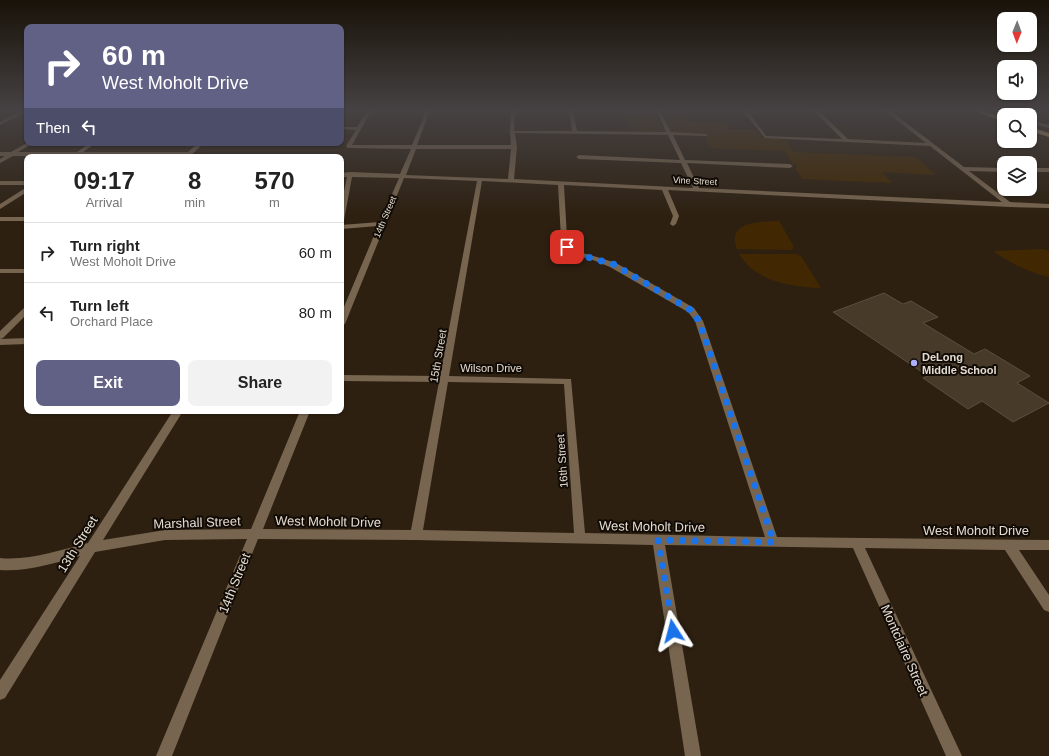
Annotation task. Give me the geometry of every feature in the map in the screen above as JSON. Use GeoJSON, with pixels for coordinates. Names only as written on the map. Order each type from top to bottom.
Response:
{"type":"FeatureCollection","features":[{"type":"Feature","properties":{"kind":"street"},"geometry":{"type":"LineString","coordinates":[[349,145],[350,147],[414,148],[514,147],[511,181]]}},
{"type":"Feature","properties":{"kind":"street"},"geometry":{"type":"LineString","coordinates":[[675,145],[698,190]]}},
{"type":"Feature","properties":{"kind":"street"},"geometry":{"type":"LineString","coordinates":[[932,145],[1010,205]]}},
{"type":"Feature","properties":{"kind":"street"},"geometry":{"type":"LineString","coordinates":[[0,161],[25,146]]}},
{"type":"Feature","properties":{"kind":"street"},"geometry":{"type":"LineString","coordinates":[[79,154],[89,146]]}},
{"type":"Feature","properties":{"kind":"street"},"geometry":{"type":"LineString","coordinates":[[189,154],[198,146]]}},
{"type":"Feature","properties":{"kind":"street","name":"14th Street"},"geometry":{"type":"LineString","coordinates":[[344,317],[414,148]]}},
{"type":"Feature","properties":{"kind":"street"},"geometry":{"type":"LineString","coordinates":[[0,154],[24,154]]}},
{"type":"Feature","properties":{"kind":"street"},"geometry":{"type":"LineString","coordinates":[[579,157],[790,166]]}},
{"type":"Feature","properties":{"kind":"street"},"geometry":{"type":"LineString","coordinates":[[965,169],[997,170]]}},
{"type":"Feature","properties":{"kind":"street"},"geometry":{"type":"LineString","coordinates":[[1037,170],[1049,170]]}},
{"type":"Feature","properties":{"kind":"street"},"geometry":{"type":"LineString","coordinates":[[344,205],[350,174]]}},
{"type":"Feature","properties":{"kind":"street","name":"Vine Street"},"geometry":{"type":"LineString","coordinates":[[344,175],[402,176],[1049,206]]}},
{"type":"Feature","properties":{"kind":"street","name":"15th Street"},"geometry":{"type":"LineString","coordinates":[[416,535],[480,180]]}},
{"type":"Feature","properties":{"kind":"street"},"geometry":{"type":"LineString","coordinates":[[0,183],[24,183]]}},
{"type":"Feature","properties":{"kind":"street"},"geometry":{"type":"LineString","coordinates":[[561,184],[564,238],[567,247],[576,254],[613,264],[691,310],[699,321],[774,542]]}},
{"type":"Feature","properties":{"kind":"street"},"geometry":{"type":"LineString","coordinates":[[665,189],[676,216],[673,224]]}},
{"type":"Feature","properties":{"kind":"street"},"geometry":{"type":"LineString","coordinates":[[0,207],[24,191]]}},
{"type":"Feature","properties":{"kind":"street"},"geometry":{"type":"LineString","coordinates":[[0,219],[24,219]]}},
{"type":"Feature","properties":{"kind":"street"},"geometry":{"type":"LineString","coordinates":[[344,227],[382,224]]}},
{"type":"Feature","properties":{"kind":"street"},"geometry":{"type":"LineString","coordinates":[[0,271],[24,271]]}},
{"type":"Feature","properties":{"kind":"street"},"geometry":{"type":"LineString","coordinates":[[0,336],[24,313]]}},
{"type":"Feature","properties":{"kind":"street"},"geometry":{"type":"LineString","coordinates":[[0,342],[24,341]]}},
{"type":"Feature","properties":{"kind":"street","name":"Wilson Drive"},"geometry":{"type":"LineString","coordinates":[[344,378],[568,381]]}},
{"type":"Feature","properties":{"kind":"street","name":"16th Street"},"geometry":{"type":"LineString","coordinates":[[568,381],[580,539]]}},
{"type":"Feature","properties":{"kind":"street","name":"13th Street"},"geometry":{"type":"LineString","coordinates":[[0,693],[90,548],[176,414]]}},
{"type":"Feature","properties":{"kind":"street","name":"14th Street"},"geometry":{"type":"LineString","coordinates":[[164,756],[304,414]]}},
{"type":"Feature","properties":{"kind":"street","name":"West Moholt Drive"},"geometry":{"type":"LineString","coordinates":[[254,534],[416,535],[580,539],[1049,545]]}},
{"type":"Feature","properties":{"kind":"street","name":"Marshall Street"},"geometry":{"type":"LineString","coordinates":[[0,564],[11,565],[90,548],[165,535],[254,534]]}},
{"type":"Feature","properties":{"kind":"street"},"geometry":{"type":"LineString","coordinates":[[658,540],[693,756]]}},
{"type":"Feature","properties":{"kind":"street","name":"Montclaire Street"},"geometry":{"type":"LineString","coordinates":[[857,543],[954,756]]}},
{"type":"Feature","properties":{"kind":"street"},"geometry":{"type":"LineString","coordinates":[[1008,544],[1049,606]]}},
{"type":"Feature","properties":{"kind":"shaded area"},"geometry":{"type":"Polygon","coordinates":[[[709,145],[789,145],[793,152],[916,157],[936,175],[882,172],[892,183],[802,179],[795,168],[797,166],[793,164],[784,151],[710,148],[709,145]]]}},
{"type":"Feature","properties":{"kind":"shaded area"},"geometry":{"type":"Polygon","coordinates":[[[779,221],[794,247],[792,250],[737,249],[735,240],[736,233],[740,228],[754,223],[779,221]]]}},
{"type":"Feature","properties":{"kind":"shaded area"},"geometry":{"type":"Polygon","coordinates":[[[1043,249],[1049,251],[1049,277],[1020,267],[993,251],[1043,249]]]}},
{"type":"Feature","properties":{"kind":"shaded area"},"geometry":{"type":"Polygon","coordinates":[[[739,254],[796,254],[801,256],[821,288],[786,284],[765,277],[755,271],[739,254]]]}},
{"type":"Feature","properties":{"kind":"building"},"geometry":{"type":"Polygon","coordinates":[[[884,293],[903,304],[911,301],[938,317],[923,323],[974,354],[985,349],[1030,376],[1017,383],[1049,403],[1013,422],[982,401],[968,409],[923,378],[928,376],[833,312],[884,293]]]}},
{"type":"Feature","properties":{"kind":"place","name":"DeLong Middle School"},"geometry":{"type":"Point","coordinates":[914,363]}},
{"type":"Feature","properties":{"kind":"route"},"geometry":{"type":"LineString","coordinates":[[567,247],[576,254],[613,264],[691,310],[699,321],[774,542],[658,540],[673,631]]}}]}
